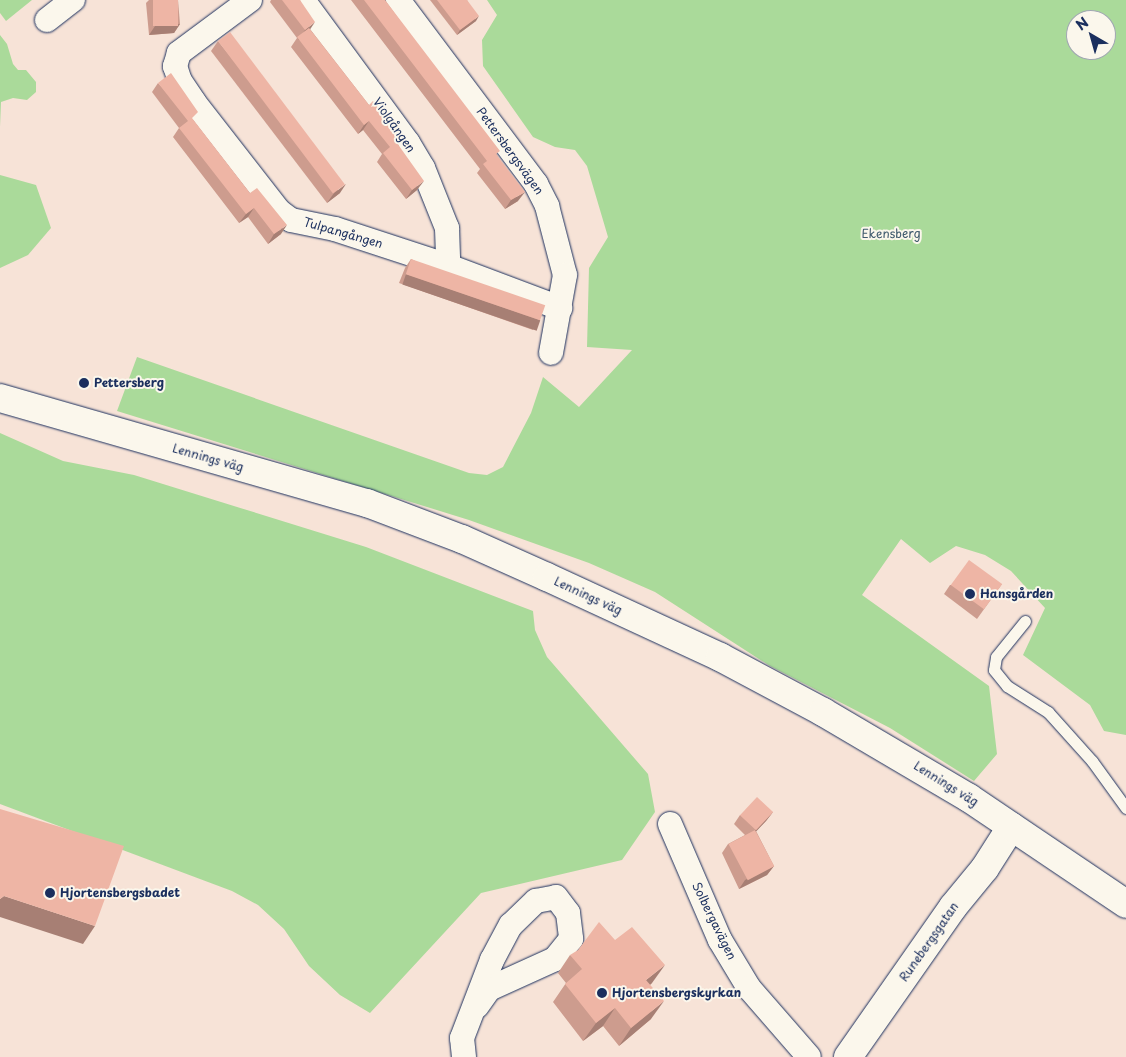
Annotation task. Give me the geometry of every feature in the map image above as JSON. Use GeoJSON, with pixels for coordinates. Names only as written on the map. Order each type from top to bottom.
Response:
{"type":"FeatureCollection","features":[{"type":"Feature","properties":{"kind":"main road","name":"Lennings väg"},"geometry":{"type":"LineString","coordinates":[[0,398],[367,503],[462,539],[729,662],[902,756],[1126,904]]}},
{"type":"Feature","properties":{"kind":"main road","name":"Runebergsgatan"},"geometry":{"type":"LineString","coordinates":[[858,1054],[953,907],[985,868],[1011,827]]}},
{"type":"Feature","properties":{"kind":"street"},"geometry":{"type":"LineString","coordinates":[[47,20],[73,0]]}},
{"type":"Feature","properties":{"kind":"street","name":"Tulpangången"},"geometry":{"type":"LineString","coordinates":[[250,0],[179,53],[175,66],[180,81],[194,102],[278,211],[291,220],[335,229],[448,266],[560,308]]}},
{"type":"Feature","properties":{"kind":"street","name":"Violgången"},"geometry":{"type":"LineString","coordinates":[[302,0],[408,143],[422,168],[447,228],[448,266]]}},
{"type":"Feature","properties":{"kind":"street","name":"Pettersbergsvägen"},"geometry":{"type":"LineString","coordinates":[[398,0],[536,184],[547,206],[563,267],[560,308],[551,353]]}},
{"type":"Feature","properties":{"kind":"street","name":"Solbergavägen"},"geometry":{"type":"LineString","coordinates":[[670,824],[725,948],[749,988],[809,1057]]}},
{"type":"Feature","properties":{"kind":"street"},"geometry":{"type":"LineString","coordinates":[[464,1057],[462,1038],[477,1006],[492,960],[511,925],[536,901],[556,897],[568,913],[571,939],[555,959],[489,989],[477,1006]]}},
{"type":"Feature","properties":{"kind":"lane"},"geometry":{"type":"LineString","coordinates":[[1025,621],[996,657],[994,670],[1008,686],[1048,712],[1092,761],[1126,808]]}},
{"type":"Feature","properties":{"kind":"green space"},"geometry":{"type":"Polygon","coordinates":[[[0,0],[32,0],[6,21],[0,13],[0,0]]]}},
{"type":"Feature","properties":{"kind":"green space","name":"Ekensberg"},"geometry":{"type":"Polygon","coordinates":[[[487,0],[1126,0],[1126,735],[1104,731],[1090,705],[1023,655],[1045,608],[1011,571],[985,555],[956,546],[930,563],[901,539],[862,595],[989,686],[997,754],[974,781],[890,728],[770,666],[655,592],[589,563],[469,520],[117,411],[137,357],[469,473],[487,475],[503,467],[531,413],[543,377],[579,407],[632,350],[587,347],[589,268],[608,237],[587,166],[575,150],[555,147],[533,137],[483,66],[482,40],[497,15],[487,0]]]}},
{"type":"Feature","properties":{"kind":"green space"},"geometry":{"type":"Polygon","coordinates":[[[0,35],[7,44],[13,64],[18,70],[26,70],[36,82],[36,92],[27,100],[13,98],[1,102],[0,127],[0,35]]]}},
{"type":"Feature","properties":{"kind":"green space"},"geometry":{"type":"Polygon","coordinates":[[[0,175],[36,185],[51,228],[28,255],[0,268],[0,175]]]}},
{"type":"Feature","properties":{"kind":"green space"},"geometry":{"type":"Polygon","coordinates":[[[0,433],[63,461],[134,475],[366,547],[533,611],[535,630],[547,657],[648,774],[655,812],[622,860],[481,893],[370,1013],[340,995],[309,966],[284,929],[258,905],[232,891],[0,804],[0,433]]]}},
{"type":"Feature","properties":{"kind":"building"},"geometry":{"type":"Polygon","coordinates":[[[153,0],[178,0],[178,26],[153,26],[153,0]]]}},
{"type":"Feature","properties":{"kind":"building"},"geometry":{"type":"Polygon","coordinates":[[[282,0],[300,0],[315,22],[305,30],[282,0]]]}},
{"type":"Feature","properties":{"kind":"building"},"geometry":{"type":"Polygon","coordinates":[[[364,0],[385,0],[500,151],[496,154],[525,192],[511,200],[483,164],[487,161],[364,0]]]}},
{"type":"Feature","properties":{"kind":"building"},"geometry":{"type":"Polygon","coordinates":[[[437,0],[467,0],[479,16],[460,30],[437,0]]]}},
{"type":"Feature","properties":{"kind":"building"},"geometry":{"type":"Polygon","coordinates":[[[309,28],[369,105],[373,101],[401,139],[397,143],[424,181],[412,190],[383,153],[390,147],[369,121],[364,125],[297,37],[309,28]]]}},
{"type":"Feature","properties":{"kind":"building"},"geometry":{"type":"Polygon","coordinates":[[[230,32],[345,185],[333,194],[218,41],[230,32]]]}},
{"type":"Feature","properties":{"kind":"building"},"geometry":{"type":"Polygon","coordinates":[[[171,73],[198,112],[192,118],[250,193],[257,188],[287,225],[274,234],[254,208],[246,214],[179,128],[188,121],[158,83],[171,73]]]}},
{"type":"Feature","properties":{"kind":"building"},"geometry":{"type":"Polygon","coordinates":[[[411,259],[545,305],[540,320],[406,274],[411,259]]]}},
{"type":"Feature","properties":{"kind":"building","name":"Hansgården"},"geometry":{"type":"Polygon","coordinates":[[[969,560],[1002,584],[984,609],[951,585],[969,560]]]}},
{"type":"Feature","properties":{"kind":"building"},"geometry":{"type":"Polygon","coordinates":[[[757,797],[773,812],[756,830],[740,815],[757,797]]]}},
{"type":"Feature","properties":{"kind":"building","name":"Hjortensbergsbadet"},"geometry":{"type":"Polygon","coordinates":[[[0,809],[124,846],[95,926],[4,896],[0,899],[0,809]]]}},
{"type":"Feature","properties":{"kind":"building"},"geometry":{"type":"Polygon","coordinates":[[[755,830],[774,866],[748,880],[729,844],[755,830]]]}},
{"type":"Feature","properties":{"kind":"building","name":"Hjortensbergskyrkan"},"geometry":{"type":"Polygon","coordinates":[[[599,922],[615,940],[632,927],[665,965],[646,980],[664,1001],[631,1028],[615,1008],[596,1023],[565,984],[582,969],[570,955],[578,950],[599,922]]]}},
{"type":"Feature","properties":{"kind":"place","name":"Pettersberg"},"geometry":{"type":"Point","coordinates":[84,383]}},
{"type":"Feature","properties":{"kind":"place","name":"Hansgården"},"geometry":{"type":"Point","coordinates":[970,594]}},
{"type":"Feature","properties":{"kind":"place","name":"Hjortensbergsbadet"},"geometry":{"type":"Point","coordinates":[50,893]}},
{"type":"Feature","properties":{"kind":"place","name":"Hjortensbergskyrkan"},"geometry":{"type":"Point","coordinates":[602,993]}}]}
